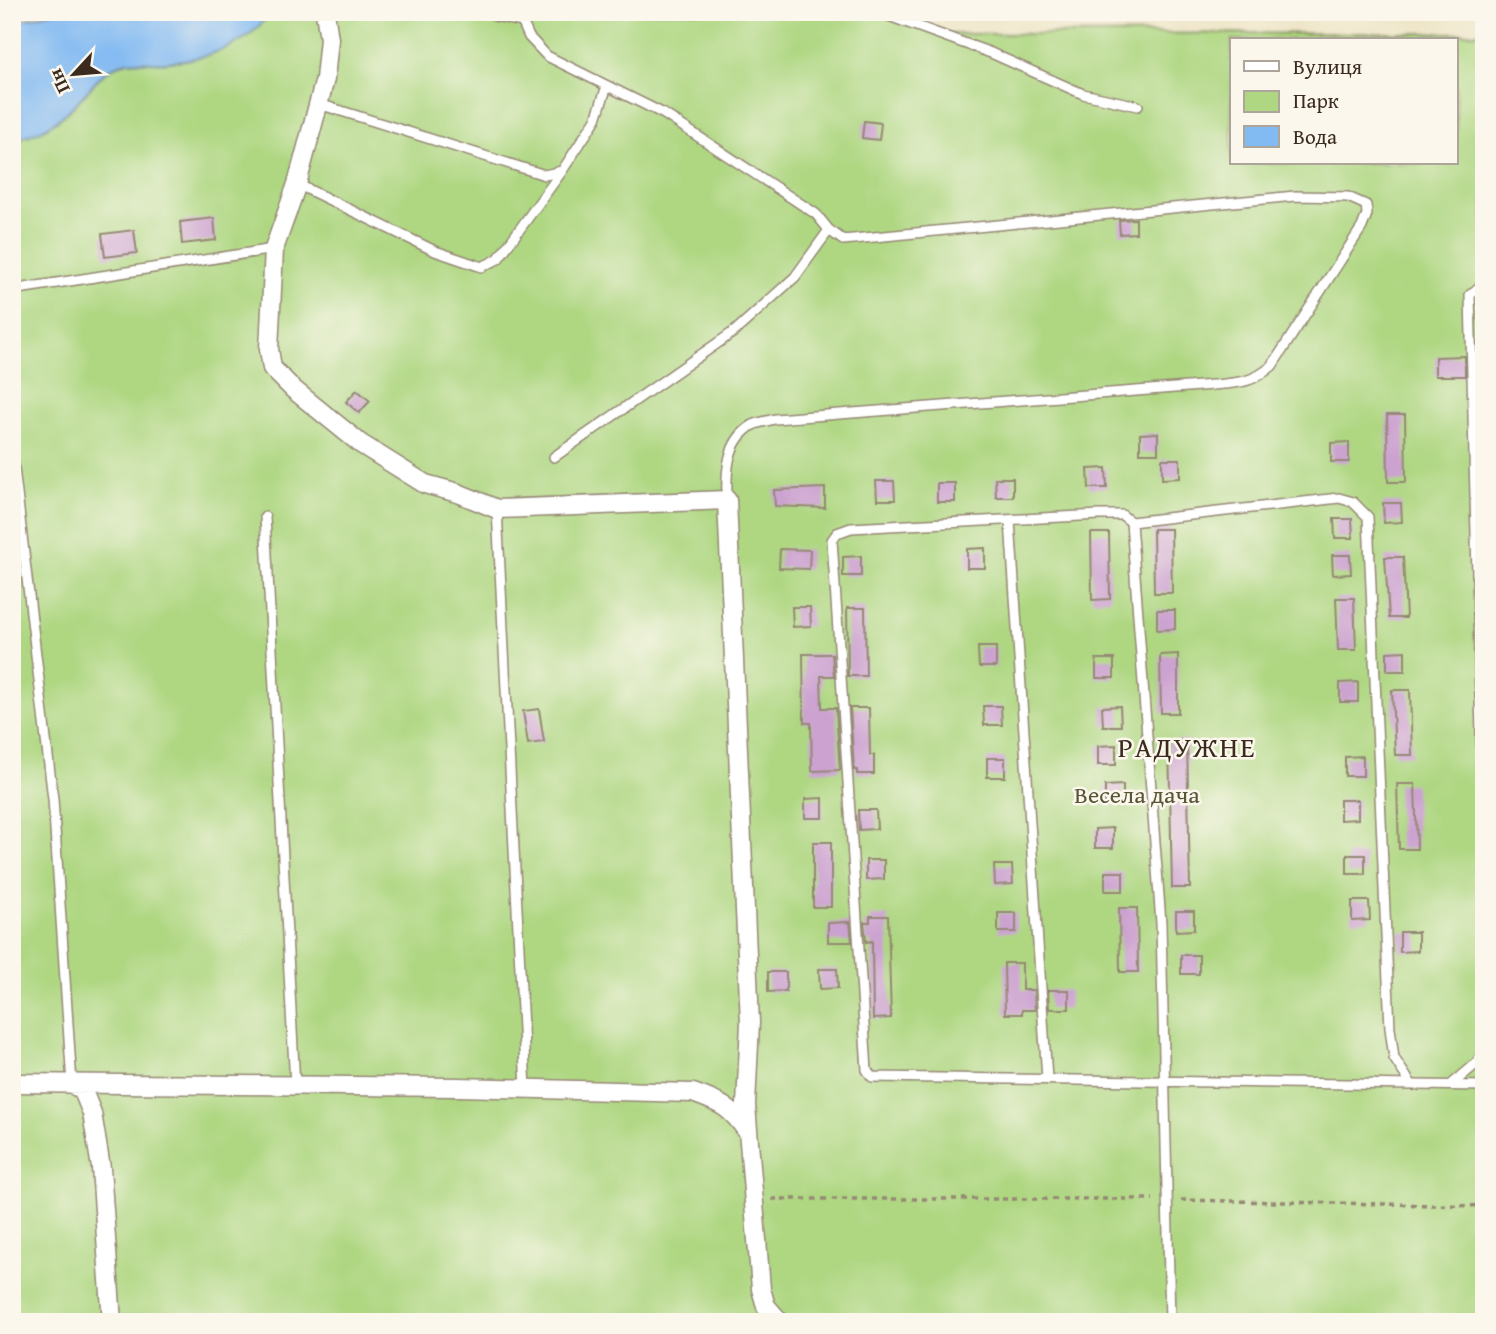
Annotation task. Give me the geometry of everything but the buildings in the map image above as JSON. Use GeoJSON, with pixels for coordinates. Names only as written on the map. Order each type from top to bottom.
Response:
{"type":"FeatureCollection","features":[{"type":"Feature","properties":{"kind":"street"},"geometry":{"type":"LineString","coordinates":[[325,12],[329,40],[325,79],[297,184],[274,249],[269,349],[272,368],[361,444],[425,484],[497,509],[727,500],[750,1023],[746,1105],[761,1289],[771,1320]]}},
{"type":"Feature","properties":{"kind":"street"},"geometry":{"type":"LineString","coordinates":[[497,12],[528,14]]}},
{"type":"Feature","properties":{"kind":"street"},"geometry":{"type":"LineString","coordinates":[[12,1083],[693,1093],[723,1104],[736,1114],[748,1133]]}},
{"type":"Feature","properties":{"kind":"street"},"geometry":{"type":"LineString","coordinates":[[72,1084],[83,1091],[92,1113],[99,1154],[112,1322]]}},
{"type":"Feature","properties":{"kind":"lane"},"geometry":{"type":"LineString","coordinates":[[878,12],[991,53],[1083,94],[1138,106]]}},
{"type":"Feature","properties":{"kind":"lane"},"geometry":{"type":"LineString","coordinates":[[528,14],[530,37],[547,56],[664,114],[816,214],[829,230],[843,240],[1295,196],[1348,197],[1366,205],[1367,214],[1362,227],[1284,349],[1272,366],[1259,377],[1243,383],[1213,386],[775,419],[754,424],[741,436],[731,452],[726,471],[727,500]]}},
{"type":"Feature","properties":{"kind":"lane"},"geometry":{"type":"LineString","coordinates":[[297,184],[435,251],[482,267],[498,259],[562,170],[596,119],[607,86]]}},
{"type":"Feature","properties":{"kind":"lane"},"geometry":{"type":"LineString","coordinates":[[319,104],[531,172],[545,175],[562,170]]}},
{"type":"Feature","properties":{"kind":"lane"},"geometry":{"type":"LineString","coordinates":[[554,457],[735,331],[795,277],[829,230]]}},
{"type":"Feature","properties":{"kind":"lane"},"geometry":{"type":"LineString","coordinates":[[12,290],[274,249]]}},
{"type":"Feature","properties":{"kind":"lane"},"geometry":{"type":"LineString","coordinates":[[1484,283],[1469,295],[1484,853]]}},
{"type":"Feature","properties":{"kind":"lane"},"geometry":{"type":"LineString","coordinates":[[12,451],[53,799],[72,1084]]}},
{"type":"Feature","properties":{"kind":"lane"},"geometry":{"type":"LineString","coordinates":[[1411,1084],[1394,1058],[1390,1028],[1368,517],[1353,502],[1339,498],[1131,522],[1122,515],[851,528],[837,533],[832,540],[867,1070],[872,1077],[1484,1086]]}},
{"type":"Feature","properties":{"kind":"lane"},"geometry":{"type":"LineString","coordinates":[[497,509],[526,1089]]}},
{"type":"Feature","properties":{"kind":"lane"},"geometry":{"type":"LineString","coordinates":[[265,517],[295,1086]]}},
{"type":"Feature","properties":{"kind":"lane"},"geometry":{"type":"LineString","coordinates":[[1010,521],[1047,1079]]}},
{"type":"Feature","properties":{"kind":"lane"},"geometry":{"type":"LineString","coordinates":[[1131,522],[1161,923],[1170,1322]]}},
{"type":"Feature","properties":{"kind":"lane"},"geometry":{"type":"LineString","coordinates":[[1451,1085],[1477,1063],[1484,1048]]}},
{"type":"Feature","properties":{"kind":"path"},"geometry":{"type":"LineString","coordinates":[[753,1199],[1168,1199],[1484,1206]]}},
{"type":"Feature","properties":{"kind":"green space","name":"Весела дача"},"geometry":{"type":"Polygon","coordinates":[[[261,12],[878,12],[940,34],[1484,33],[1484,1322],[12,1322],[12,140],[41,130],[57,120],[103,75],[120,64],[132,61],[168,62],[208,55],[233,45],[255,30],[264,20],[261,12]]]}},
{"type":"Feature","properties":{"kind":"water"},"geometry":{"type":"Polygon","coordinates":[[[53,12],[261,12],[264,20],[245,38],[208,55],[168,62],[132,61],[120,64],[103,75],[57,120],[32,134],[12,140],[12,19],[26,19],[53,12]]]}},
{"type":"Feature","properties":{"kind":"district","name":"РАДУЖНЕ"},"geometry":{"type":"Point","coordinates":[1187,747]}}]}
